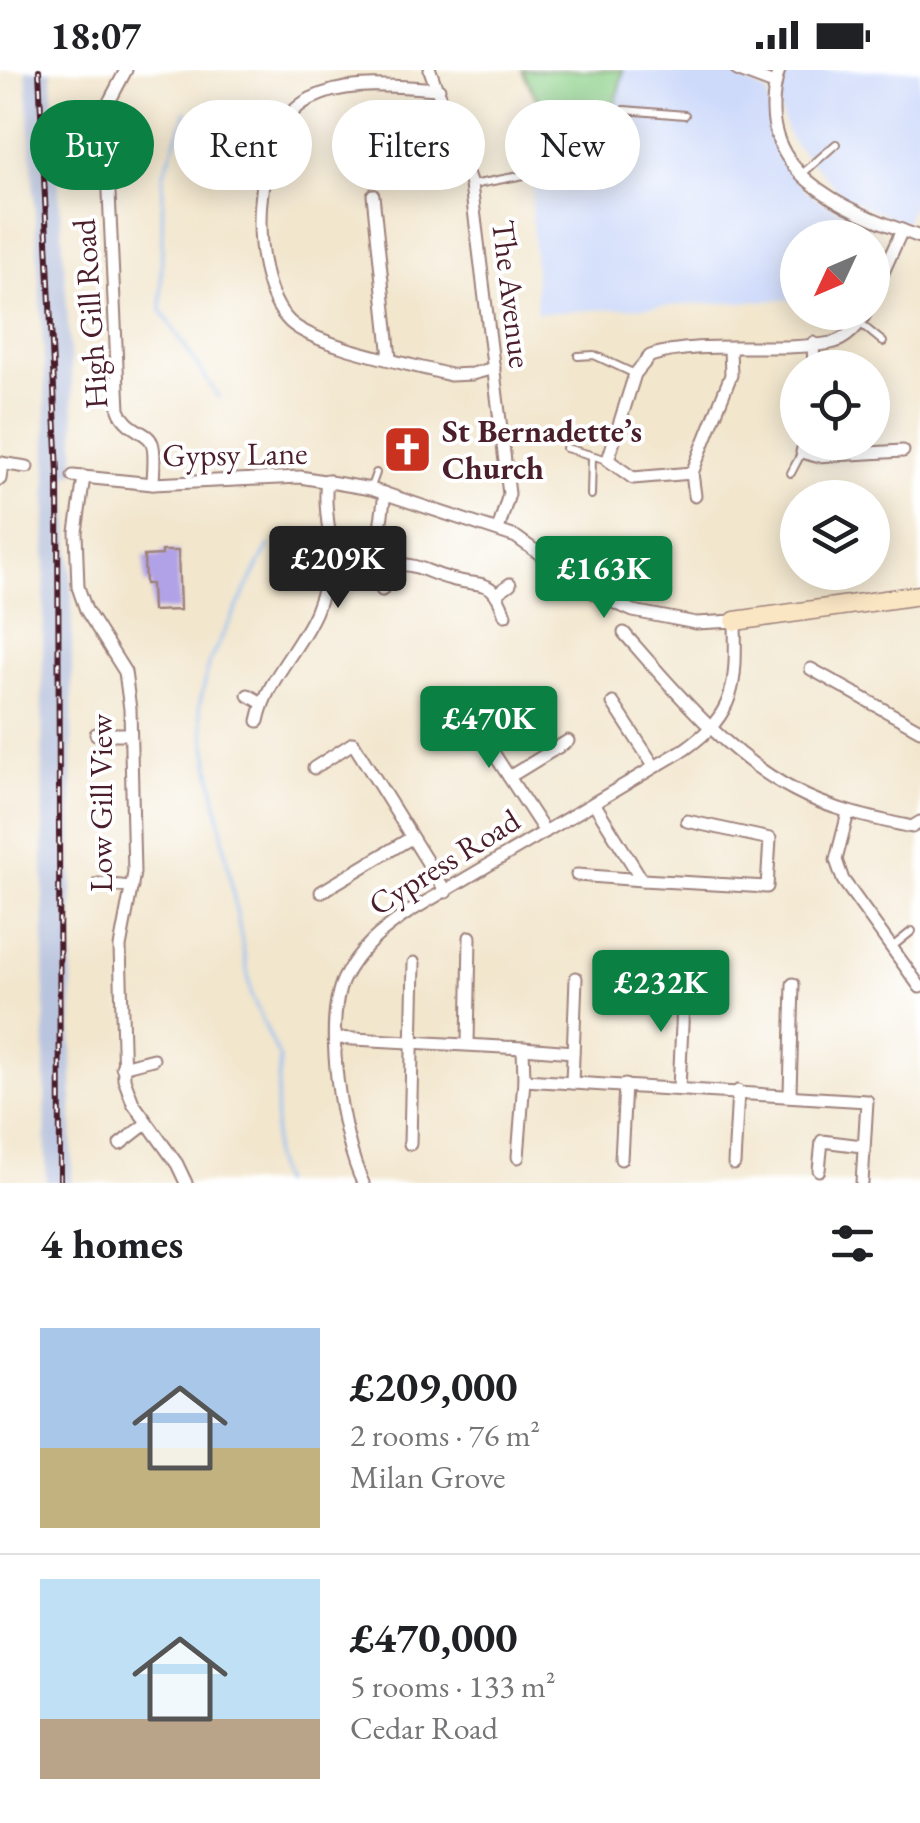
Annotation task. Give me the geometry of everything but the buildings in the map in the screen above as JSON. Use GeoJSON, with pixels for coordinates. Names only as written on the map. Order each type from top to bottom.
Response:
{"type":"FeatureCollection","features":[{"type":"Feature","properties":{"kind":"street","name":"High Gill Road"},"geometry":{"type":"LineString","coordinates":[[126,70],[108,104],[106,127],[119,410],[123,421],[152,444],[153,484]]}},
{"type":"Feature","properties":{"kind":"street"},"geometry":{"type":"LineString","coordinates":[[345,70],[348,86]]}},
{"type":"Feature","properties":{"kind":"street","name":"The Avenue"},"geometry":{"type":"LineString","coordinates":[[430,70],[442,100]]}},
{"type":"Feature","properties":{"kind":"street"},"geometry":{"type":"LineString","coordinates":[[737,70],[774,84]]}},
{"type":"Feature","properties":{"kind":"street"},"geometry":{"type":"LineString","coordinates":[[778,70],[770,108],[786,160],[801,175],[853,210],[920,237]]}},
{"type":"Feature","properties":{"kind":"street"},"geometry":{"type":"LineString","coordinates":[[438,89],[348,86],[307,100],[279,126],[269,148],[261,228],[268,283],[276,304],[302,331],[450,374],[494,368]]}},
{"type":"Feature","properties":{"kind":"street","name":"The Avenue"},"geometry":{"type":"LineString","coordinates":[[472,190],[508,494],[498,530]]}},
{"type":"Feature","properties":{"kind":"street"},"geometry":{"type":"LineString","coordinates":[[372,195],[390,358]]}},
{"type":"Feature","properties":{"kind":"street"},"geometry":{"type":"LineString","coordinates":[[890,257],[902,230]]}},
{"type":"Feature","properties":{"kind":"street"},"geometry":{"type":"LineString","coordinates":[[692,472],[633,478],[608,460],[636,374],[650,356],[835,342],[849,330]]}},
{"type":"Feature","properties":{"kind":"street"},"geometry":{"type":"LineString","coordinates":[[813,343],[813,350]]}},
{"type":"Feature","properties":{"kind":"street"},"geometry":{"type":"LineString","coordinates":[[695,496],[692,472],[731,374],[730,350]]}},
{"type":"Feature","properties":{"kind":"street"},"geometry":{"type":"LineString","coordinates":[[890,452],[902,451]]}},
{"type":"Feature","properties":{"kind":"street"},"geometry":{"type":"LineString","coordinates":[[0,479],[1,463],[27,467]]}},
{"type":"Feature","properties":{"kind":"street","name":"Gypsy Lane"},"geometry":{"type":"LineString","coordinates":[[79,477],[153,484],[258,478],[326,480],[371,488],[498,530],[532,546],[597,595],[633,612],[680,621],[735,622]]}},
{"type":"Feature","properties":{"kind":"street","name":"Low Gill View"},"geometry":{"type":"LineString","coordinates":[[79,477],[78,587],[86,610],[124,672],[130,734],[132,887],[120,948],[122,1067],[128,1091],[186,1183]]}},
{"type":"Feature","properties":{"kind":"street"},"geometry":{"type":"LineString","coordinates":[[258,721],[262,703],[305,632],[320,598],[330,548],[324,505],[326,480]]}},
{"type":"Feature","properties":{"kind":"street"},"geometry":{"type":"LineString","coordinates":[[382,590],[390,564],[378,536],[385,492]]}},
{"type":"Feature","properties":{"kind":"street"},"geometry":{"type":"LineString","coordinates":[[390,564],[426,568],[452,580],[475,581],[496,594],[505,614]]}},
{"type":"Feature","properties":{"kind":"street"},"geometry":{"type":"LineString","coordinates":[[496,594],[510,584]]}},
{"type":"Feature","properties":{"kind":"street"},"geometry":{"type":"LineString","coordinates":[[714,728],[735,683],[735,622],[919,595]]}},
{"type":"Feature","properties":{"kind":"street"},"geometry":{"type":"LineString","coordinates":[[624,632],[714,728],[767,774],[848,813],[916,824]]}},
{"type":"Feature","properties":{"kind":"street"},"geometry":{"type":"LineString","coordinates":[[811,669],[920,730]]}},
{"type":"Feature","properties":{"kind":"street"},"geometry":{"type":"LineString","coordinates":[[248,695],[262,703]]}},
{"type":"Feature","properties":{"kind":"street"},"geometry":{"type":"LineString","coordinates":[[613,703],[654,766]]}},
{"type":"Feature","properties":{"kind":"street","name":"Cypress Road"},"geometry":{"type":"LineString","coordinates":[[363,1183],[343,1124],[335,1038],[342,981],[357,958],[377,934],[714,728]]}},
{"type":"Feature","properties":{"kind":"street"},"geometry":{"type":"LineString","coordinates":[[480,732],[545,832]]}},
{"type":"Feature","properties":{"kind":"street"},"geometry":{"type":"LineString","coordinates":[[96,734],[130,734]]}},
{"type":"Feature","properties":{"kind":"street"},"geometry":{"type":"LineString","coordinates":[[509,776],[568,741]]}},
{"type":"Feature","properties":{"kind":"street"},"geometry":{"type":"LineString","coordinates":[[314,768],[353,742],[446,892]]}},
{"type":"Feature","properties":{"kind":"street"},"geometry":{"type":"LineString","coordinates":[[594,803],[642,880]]}},
{"type":"Feature","properties":{"kind":"street"},"geometry":{"type":"LineString","coordinates":[[848,813],[836,860],[843,880],[920,987]]}},
{"type":"Feature","properties":{"kind":"street"},"geometry":{"type":"LineString","coordinates":[[576,876],[767,888],[770,838],[687,821]]}},
{"type":"Feature","properties":{"kind":"street"},"geometry":{"type":"LineString","coordinates":[[321,892],[411,838]]}},
{"type":"Feature","properties":{"kind":"street"},"geometry":{"type":"LineString","coordinates":[[98,884],[132,887]]}},
{"type":"Feature","properties":{"kind":"street"},"geometry":{"type":"LineString","coordinates":[[468,1044],[470,937]]}},
{"type":"Feature","properties":{"kind":"street"},"geometry":{"type":"LineString","coordinates":[[410,1144],[414,963]]}},
{"type":"Feature","properties":{"kind":"street"},"geometry":{"type":"LineString","coordinates":[[572,1083],[576,978]]}},
{"type":"Feature","properties":{"kind":"street"},"geometry":{"type":"LineString","coordinates":[[679,1089],[684,983]]}},
{"type":"Feature","properties":{"kind":"street"},"geometry":{"type":"LineString","coordinates":[[790,1094],[793,984]]}},
{"type":"Feature","properties":{"kind":"street"},"geometry":{"type":"LineString","coordinates":[[335,1038],[573,1052]]}},
{"type":"Feature","properties":{"kind":"street"},"geometry":{"type":"LineString","coordinates":[[518,1157],[523,1048]]}},
{"type":"Feature","properties":{"kind":"street"},"geometry":{"type":"LineString","coordinates":[[122,1067],[153,1059]]}},
{"type":"Feature","properties":{"kind":"street"},"geometry":{"type":"LineString","coordinates":[[524,1080],[866,1101],[862,1183]]}},
{"type":"Feature","properties":{"kind":"street"},"geometry":{"type":"LineString","coordinates":[[621,1158],[625,1085]]}},
{"type":"Feature","properties":{"kind":"street"},"geometry":{"type":"LineString","coordinates":[[734,1164],[738,1091]]}},
{"type":"Feature","properties":{"kind":"street"},"geometry":{"type":"LineString","coordinates":[[120,1144],[147,1123]]}},
{"type":"Feature","properties":{"kind":"street"},"geometry":{"type":"LineString","coordinates":[[819,1170],[822,1142],[862,1146]]}},
{"type":"Feature","properties":{"kind":"lane"},"geometry":{"type":"LineString","coordinates":[[485,182],[566,166],[593,136],[608,136],[624,110],[685,115]]}},
{"type":"Feature","properties":{"kind":"lane"},"geometry":{"type":"LineString","coordinates":[[801,175],[836,144]]}},
{"type":"Feature","properties":{"kind":"lane"},"geometry":{"type":"LineString","coordinates":[[873,330],[883,342]]}},
{"type":"Feature","properties":{"kind":"lane"},"geometry":{"type":"LineString","coordinates":[[578,356],[594,356],[636,374]]}},
{"type":"Feature","properties":{"kind":"lane"},"geometry":{"type":"LineString","coordinates":[[566,448],[608,460]]}},
{"type":"Feature","properties":{"kind":"lane"},"geometry":{"type":"LineString","coordinates":[[591,495],[592,456]]}},
{"type":"Feature","properties":{"kind":"lane"},"geometry":{"type":"LineString","coordinates":[[790,473],[796,460]]}},
{"type":"Feature","properties":{"kind":"lane"},"geometry":{"type":"LineString","coordinates":[[371,488],[376,473]]}},
{"type":"Feature","properties":{"kind":"lane"},"geometry":{"type":"LineString","coordinates":[[891,948],[912,932]]}},
{"type":"Feature","properties":{"kind":"shaded area"},"geometry":{"type":"Polygon","coordinates":[[[26,70],[51,70],[53,100],[30,100],[30,133],[26,70]]]}},
{"type":"Feature","properties":{"kind":"shaded area"},"geometry":{"type":"Polygon","coordinates":[[[623,70],[725,70],[767,93],[778,158],[803,188],[856,218],[780,220],[780,300],[537,313],[533,190],[640,190],[640,100],[616,100],[623,70]]]}},
{"type":"Feature","properties":{"kind":"shaded area"},"geometry":{"type":"Polygon","coordinates":[[[786,70],[920,70],[920,188],[905,224],[843,196],[790,139],[777,102],[786,70]]]}},
{"type":"Feature","properties":{"kind":"shaded area"},"geometry":{"type":"Polygon","coordinates":[[[34,190],[59,190],[75,428],[75,474],[67,474],[72,599],[72,1183],[46,1183],[42,698],[45,371],[34,190]]]}},
{"type":"Feature","properties":{"kind":"green space"},"geometry":{"type":"Polygon","coordinates":[[[522,70],[623,70],[616,100],[537,100],[522,70]]]}},
{"type":"Feature","properties":{"kind":"waterway"},"geometry":{"type":"LineString","coordinates":[[174,145],[163,176],[161,310],[219,398]]}},
{"type":"Feature","properties":{"kind":"waterway"},"geometry":{"type":"LineString","coordinates":[[269,545],[210,660],[199,707],[252,997],[280,1059],[273,1155],[281,1183]]}},
{"type":"Feature","properties":{"kind":"railway"},"geometry":{"type":"LineString","coordinates":[[39,70],[58,474],[60,1183]]}},
{"type":"Feature","properties":{"kind":"place","name":"St Bernadette’s Church"},"geometry":{"type":"Point","coordinates":[407,449]}}]}
